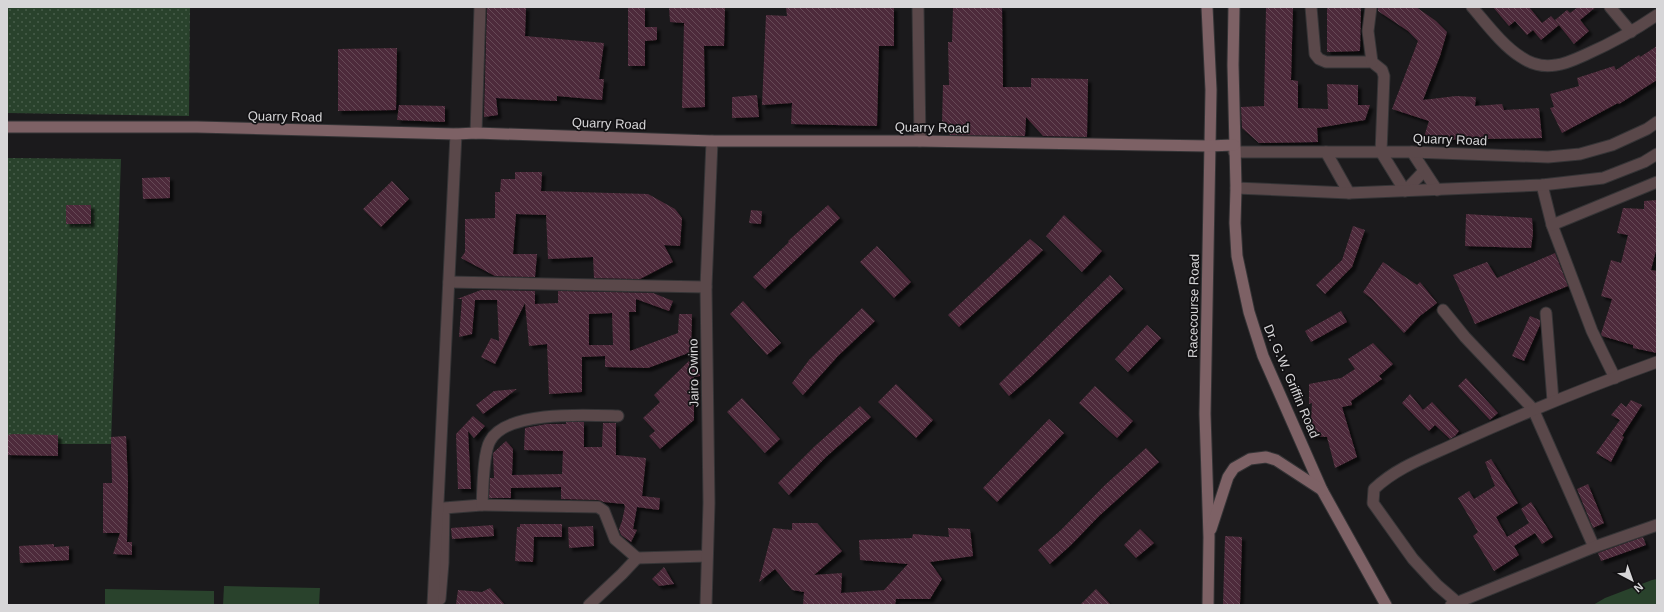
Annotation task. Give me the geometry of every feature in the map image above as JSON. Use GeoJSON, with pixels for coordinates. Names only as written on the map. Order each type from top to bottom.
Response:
{"type":"FeatureCollection","features":[{"type":"Feature","properties":{"kind":"main road","name":"Racecourse Road"},"geometry":{"type":"LineString","coordinates":[[1207,7],[1211,90],[1205,414],[1209,537],[1208,605]]}},
{"type":"Feature","properties":{"kind":"main road","name":"Dr. G.W. Griffin Road"},"geometry":{"type":"LineString","coordinates":[[1234,7],[1233,64],[1236,188],[1235,224],[1237,256],[1249,312],[1263,356],[1322,490],[1386,605]]}},
{"type":"Feature","properties":{"kind":"main road","name":"Quarry Road"},"geometry":{"type":"LineString","coordinates":[[7,127],[197,127],[456,134],[476,133],[712,141],[920,141],[1209,146],[1234,148]]}},
{"type":"Feature","properties":{"kind":"main road"},"geometry":{"type":"LineString","coordinates":[[1209,537],[1228,477],[1234,468],[1250,459],[1266,457],[1276,460],[1322,490]]}},
{"type":"Feature","properties":{"kind":"street"},"geometry":{"type":"LineString","coordinates":[[476,133],[480,7]]}},
{"type":"Feature","properties":{"kind":"street"},"geometry":{"type":"LineString","coordinates":[[918,7],[920,141]]}},
{"type":"Feature","properties":{"kind":"street"},"geometry":{"type":"LineString","coordinates":[[1311,7],[1315,54],[1319,59],[1326,62],[1372,62],[1382,70],[1384,76],[1381,152],[1405,191]]}},
{"type":"Feature","properties":{"kind":"street"},"geometry":{"type":"LineString","coordinates":[[1371,7],[1368,31],[1372,62]]}},
{"type":"Feature","properties":{"kind":"street"},"geometry":{"type":"LineString","coordinates":[[1472,7],[1512,50],[1522,58],[1545,66],[1558,65],[1579,58],[1631,32],[1657,15]]}},
{"type":"Feature","properties":{"kind":"street"},"geometry":{"type":"LineString","coordinates":[[1610,7],[1631,32]]}},
{"type":"Feature","properties":{"kind":"street","name":"Quarry Road"},"geometry":{"type":"LineString","coordinates":[[1234,148],[1326,152],[1412,152],[1548,157],[1580,154],[1612,145],[1647,129],[1657,122]]}},
{"type":"Feature","properties":{"kind":"street"},"geometry":{"type":"LineString","coordinates":[[433,605],[456,134]]}},
{"type":"Feature","properties":{"kind":"street","name":"Jairo Owino"},"geometry":{"type":"LineString","coordinates":[[706,605],[709,503],[706,287],[712,141]]}},
{"type":"Feature","properties":{"kind":"street"},"geometry":{"type":"LineString","coordinates":[[1326,152],[1349,193]]}},
{"type":"Feature","properties":{"kind":"street"},"geometry":{"type":"LineString","coordinates":[[1412,152],[1437,190]]}},
{"type":"Feature","properties":{"kind":"street"},"geometry":{"type":"LineString","coordinates":[[1236,188],[1349,193],[1542,185],[1603,178],[1644,162],[1657,154]]}},
{"type":"Feature","properties":{"kind":"street"},"geometry":{"type":"LineString","coordinates":[[1405,191],[1424,170]]}},
{"type":"Feature","properties":{"kind":"street"},"geometry":{"type":"LineString","coordinates":[[1552,225],[1657,182]]}},
{"type":"Feature","properties":{"kind":"street"},"geometry":{"type":"LineString","coordinates":[[1542,185],[1552,225],[1592,332],[1615,378]]}},
{"type":"Feature","properties":{"kind":"street"},"geometry":{"type":"LineString","coordinates":[[449,282],[706,287]]}},
{"type":"Feature","properties":{"kind":"street"},"geometry":{"type":"LineString","coordinates":[[1443,310],[1465,337],[1533,409],[1594,547]]}},
{"type":"Feature","properties":{"kind":"street"},"geometry":{"type":"LineString","coordinates":[[1546,313],[1553,401]]}},
{"type":"Feature","properties":{"kind":"street"},"geometry":{"type":"LineString","coordinates":[[1657,362],[1533,409],[1409,465],[1386,478],[1374,489],[1373,503],[1413,559],[1454,604],[1594,547],[1657,525]]}},
{"type":"Feature","properties":{"kind":"street"},"geometry":{"type":"LineString","coordinates":[[482,505],[485,460],[490,441],[500,430],[514,422],[566,414],[618,416]]}},
{"type":"Feature","properties":{"kind":"street"},"geometry":{"type":"LineString","coordinates":[[440,605],[443,563],[444,508],[482,505],[598,507],[604,511],[615,539],[637,558],[707,556]]}},
{"type":"Feature","properties":{"kind":"street"},"geometry":{"type":"LineString","coordinates":[[589,605],[637,558]]}},
{"type":"Feature","properties":{"kind":"green space"},"geometry":{"type":"Polygon","coordinates":[[[7,7],[190,7],[189,116],[7,113],[7,7]]]}},
{"type":"Feature","properties":{"kind":"green space"},"geometry":{"type":"Polygon","coordinates":[[[7,158],[121,159],[111,444],[7,444],[7,158]]]}},
{"type":"Feature","properties":{"kind":"green space"},"geometry":{"type":"Polygon","coordinates":[[[1657,579],[1657,605],[1593,605],[1605,598],[1657,579]]]}},
{"type":"Feature","properties":{"kind":"green space"},"geometry":{"type":"Polygon","coordinates":[[[224,586],[320,588],[319,605],[223,605],[224,586]]]}},
{"type":"Feature","properties":{"kind":"green space"},"geometry":{"type":"Polygon","coordinates":[[[105,589],[214,591],[214,605],[105,605],[105,589]]]}},
{"type":"Feature","properties":{"kind":"building"},"geometry":{"type":"Polygon","coordinates":[[[487,7],[526,7],[525,36],[604,43],[599,79],[604,79],[602,100],[557,96],[557,101],[496,98],[498,115],[484,117],[487,7]]]}},
{"type":"Feature","properties":{"kind":"building"},"geometry":{"type":"Polygon","coordinates":[[[628,7],[645,7],[645,27],[657,27],[657,40],[645,41],[645,66],[628,66],[628,7]]]}},
{"type":"Feature","properties":{"kind":"building"},"geometry":{"type":"Polygon","coordinates":[[[669,7],[725,7],[724,46],[704,46],[705,107],[682,108],[684,23],[670,22],[669,7]]]}},
{"type":"Feature","properties":{"kind":"building"},"geometry":{"type":"Polygon","coordinates":[[[786,7],[894,7],[894,46],[879,46],[877,126],[791,124],[792,103],[762,105],[766,15],[787,16],[786,7]]]}},
{"type":"Feature","properties":{"kind":"building"},"geometry":{"type":"Polygon","coordinates":[[[953,7],[1002,7],[1003,87],[1031,87],[1031,78],[1088,79],[1087,137],[1043,136],[1026,117],[1025,136],[950,135],[942,123],[943,85],[949,85],[948,42],[952,42],[953,7]]]}},
{"type":"Feature","properties":{"kind":"building"},"geometry":{"type":"Polygon","coordinates":[[[1266,7],[1293,7],[1291,80],[1298,81],[1298,108],[1328,109],[1327,84],[1358,85],[1358,105],[1370,105],[1365,120],[1317,128],[1318,142],[1259,143],[1242,128],[1241,107],[1264,106],[1266,7]]]}},
{"type":"Feature","properties":{"kind":"building"},"geometry":{"type":"Polygon","coordinates":[[[1327,7],[1361,7],[1360,51],[1327,52],[1327,7]]]}},
{"type":"Feature","properties":{"kind":"building"},"geometry":{"type":"Polygon","coordinates":[[[1378,7],[1416,7],[1436,21],[1447,32],[1440,56],[1423,100],[1456,96],[1476,97],[1475,106],[1502,104],[1504,110],[1539,108],[1542,138],[1423,140],[1429,121],[1392,109],[1418,41],[1408,31],[1378,11],[1378,7]]]}},
{"type":"Feature","properties":{"kind":"building"},"geometry":{"type":"Polygon","coordinates":[[[1493,7],[1529,7],[1542,23],[1551,16],[1559,25],[1541,40],[1533,30],[1527,35],[1515,21],[1509,26],[1493,7]]]}},
{"type":"Feature","properties":{"kind":"building"},"geometry":{"type":"Polygon","coordinates":[[[1578,7],[1596,7],[1580,20],[1589,31],[1574,44],[1555,20],[1567,10],[1570,13],[1578,7]]]}},
{"type":"Feature","properties":{"kind":"building"},"geometry":{"type":"Polygon","coordinates":[[[1657,46],[1657,80],[1619,104],[1618,103],[1562,133],[1550,108],[1554,107],[1550,94],[1579,86],[1577,78],[1614,66],[1616,70],[1639,55],[1640,57],[1657,46]]]}},
{"type":"Feature","properties":{"kind":"building"},"geometry":{"type":"Polygon","coordinates":[[[397,48],[396,110],[338,111],[338,49],[397,48]]]}},
{"type":"Feature","properties":{"kind":"building"},"geometry":{"type":"Polygon","coordinates":[[[757,95],[759,117],[732,118],[732,97],[757,95]]]}},
{"type":"Feature","properties":{"kind":"building"},"geometry":{"type":"Polygon","coordinates":[[[399,105],[445,106],[445,122],[397,120],[399,105]]]}},
{"type":"Feature","properties":{"kind":"building"},"geometry":{"type":"Polygon","coordinates":[[[515,172],[542,172],[541,191],[648,194],[675,209],[682,218],[680,246],[664,245],[673,262],[640,279],[594,278],[593,257],[548,259],[546,215],[516,214],[513,254],[537,254],[535,277],[495,276],[461,258],[465,252],[465,219],[495,218],[495,192],[500,192],[501,179],[515,179],[515,172]]]}},
{"type":"Feature","properties":{"kind":"building"},"geometry":{"type":"Polygon","coordinates":[[[170,177],[170,198],[143,199],[142,178],[170,177]]]}},
{"type":"Feature","properties":{"kind":"building"},"geometry":{"type":"Polygon","coordinates":[[[392,181],[409,199],[381,227],[363,209],[392,181]]]}},
{"type":"Feature","properties":{"kind":"building"},"geometry":{"type":"Polygon","coordinates":[[[1657,200],[1657,247],[1651,270],[1657,271],[1657,353],[1633,348],[1633,345],[1602,336],[1601,334],[1612,299],[1601,296],[1611,260],[1621,263],[1628,235],[1617,233],[1623,208],[1644,209],[1644,201],[1657,200]]]}},
{"type":"Feature","properties":{"kind":"building"},"geometry":{"type":"Polygon","coordinates":[[[66,205],[91,205],[91,224],[66,224],[66,205]]]}},
{"type":"Feature","properties":{"kind":"building"},"geometry":{"type":"Polygon","coordinates":[[[828,205],[840,218],[765,289],[753,277],[789,242],[788,241],[828,205]]]}},
{"type":"Feature","properties":{"kind":"building"},"geometry":{"type":"Polygon","coordinates":[[[751,210],[762,211],[761,224],[749,223],[751,210]]]}},
{"type":"Feature","properties":{"kind":"building"},"geometry":{"type":"Polygon","coordinates":[[[1466,214],[1532,218],[1533,233],[1531,248],[1465,246],[1466,214]]]}},
{"type":"Feature","properties":{"kind":"building"},"geometry":{"type":"Polygon","coordinates":[[[1064,215],[1102,251],[1082,272],[1046,236],[1064,215]]]}},
{"type":"Feature","properties":{"kind":"building"},"geometry":{"type":"Polygon","coordinates":[[[1353,226],[1365,230],[1352,267],[1325,294],[1316,285],[1342,260],[1353,226]]]}},
{"type":"Feature","properties":{"kind":"building"},"geometry":{"type":"Polygon","coordinates":[[[1030,239],[1043,250],[959,327],[948,315],[1030,239]]]}},
{"type":"Feature","properties":{"kind":"building"},"geometry":{"type":"Polygon","coordinates":[[[877,246],[911,282],[894,298],[860,262],[877,246]]]}},
{"type":"Feature","properties":{"kind":"building"},"geometry":{"type":"Polygon","coordinates":[[[1555,253],[1568,286],[1475,324],[1453,275],[1487,262],[1497,278],[1555,253]]]}},
{"type":"Feature","properties":{"kind":"building"},"geometry":{"type":"Polygon","coordinates":[[[1383,262],[1417,285],[1420,282],[1437,303],[1420,316],[1404,333],[1372,299],[1363,292],[1383,262]]]}},
{"type":"Feature","properties":{"kind":"building"},"geometry":{"type":"Polygon","coordinates":[[[1110,275],[1123,289],[1009,396],[999,384],[1110,275]]]}},
{"type":"Feature","properties":{"kind":"building"},"geometry":{"type":"Polygon","coordinates":[[[481,290],[535,291],[535,304],[558,303],[558,291],[653,293],[673,301],[669,311],[636,299],[636,312],[629,312],[630,351],[678,333],[679,314],[692,314],[691,352],[648,368],[605,367],[605,356],[582,357],[582,392],[549,394],[547,344],[529,346],[525,303],[495,364],[481,357],[491,338],[499,341],[497,300],[475,300],[472,334],[459,337],[462,299],[457,299],[481,290]],[[612,313],[589,314],[589,345],[613,345],[612,313]]]}},
{"type":"Feature","properties":{"kind":"building"},"geometry":{"type":"Polygon","coordinates":[[[743,301],[781,343],[767,355],[730,314],[743,301]]]}},
{"type":"Feature","properties":{"kind":"building"},"geometry":{"type":"Polygon","coordinates":[[[862,308],[875,321],[838,356],[803,395],[792,383],[809,360],[862,308]]]}},
{"type":"Feature","properties":{"kind":"building"},"geometry":{"type":"Polygon","coordinates":[[[1341,311],[1347,322],[1311,342],[1305,331],[1341,311]]]}},
{"type":"Feature","properties":{"kind":"building"},"geometry":{"type":"Polygon","coordinates":[[[1530,316],[1540,320],[1540,325],[1524,361],[1512,356],[1530,316]]]}},
{"type":"Feature","properties":{"kind":"building"},"geometry":{"type":"Polygon","coordinates":[[[1147,325],[1161,338],[1128,372],[1115,359],[1147,325]]]}},
{"type":"Feature","properties":{"kind":"building"},"geometry":{"type":"Polygon","coordinates":[[[1373,343],[1393,364],[1379,376],[1382,379],[1351,401],[1352,405],[1342,407],[1357,457],[1335,468],[1327,437],[1310,436],[1312,403],[1309,404],[1309,384],[1341,378],[1355,369],[1348,359],[1373,343]]]}},
{"type":"Feature","properties":{"kind":"building"},"geometry":{"type":"Polygon","coordinates":[[[694,356],[700,376],[694,377],[694,420],[660,449],[649,436],[655,431],[643,418],[660,402],[654,395],[694,356]]]}},
{"type":"Feature","properties":{"kind":"building"},"geometry":{"type":"Polygon","coordinates":[[[1466,378],[1498,413],[1490,420],[1458,386],[1466,378]]]}},
{"type":"Feature","properties":{"kind":"building"},"geometry":{"type":"Polygon","coordinates":[[[896,384],[933,420],[916,438],[878,402],[896,384]]]}},
{"type":"Feature","properties":{"kind":"building"},"geometry":{"type":"Polygon","coordinates":[[[1095,386],[1133,421],[1117,438],[1079,403],[1095,386]]]}},
{"type":"Feature","properties":{"kind":"building"},"geometry":{"type":"Polygon","coordinates":[[[517,389],[483,414],[476,405],[494,391],[517,389]]]}},
{"type":"Feature","properties":{"kind":"building"},"geometry":{"type":"Polygon","coordinates":[[[1410,394],[1423,410],[1432,402],[1459,431],[1455,436],[1450,439],[1435,425],[1429,431],[1402,403],[1410,394]]]}},
{"type":"Feature","properties":{"kind":"building"},"geometry":{"type":"Polygon","coordinates":[[[742,398],[780,439],[765,453],[727,412],[742,398]]]}},
{"type":"Feature","properties":{"kind":"building"},"geometry":{"type":"Polygon","coordinates":[[[1631,400],[1642,405],[1622,436],[1624,437],[1611,462],[1596,453],[1620,420],[1611,415],[1621,403],[1626,407],[1631,400]]]}},
{"type":"Feature","properties":{"kind":"building"},"geometry":{"type":"Polygon","coordinates":[[[860,406],[871,417],[826,457],[789,495],[778,483],[815,446],[860,406]]]}},
{"type":"Feature","properties":{"kind":"building"},"geometry":{"type":"Polygon","coordinates":[[[473,416],[485,426],[474,438],[468,431],[471,489],[458,489],[456,434],[473,416]]]}},
{"type":"Feature","properties":{"kind":"building"},"geometry":{"type":"Polygon","coordinates":[[[1049,419],[1064,433],[997,502],[983,488],[1049,419]]]}},
{"type":"Feature","properties":{"kind":"building"},"geometry":{"type":"Polygon","coordinates":[[[566,422],[584,422],[584,447],[602,447],[603,423],[616,423],[616,455],[646,458],[642,496],[660,498],[659,510],[637,507],[633,529],[637,530],[631,542],[621,535],[619,529],[625,507],[624,504],[598,500],[561,499],[561,487],[511,488],[511,498],[489,498],[490,478],[494,478],[493,453],[506,441],[513,449],[512,475],[562,474],[563,451],[524,450],[525,428],[547,424],[566,424],[566,422]]]}},
{"type":"Feature","properties":{"kind":"building"},"geometry":{"type":"Polygon","coordinates":[[[7,435],[58,435],[58,456],[7,455],[7,435]]]}},
{"type":"Feature","properties":{"kind":"building"},"geometry":{"type":"Polygon","coordinates":[[[126,436],[128,483],[127,542],[132,542],[132,555],[113,554],[120,533],[103,533],[103,483],[112,483],[111,437],[126,436]]]}},
{"type":"Feature","properties":{"kind":"building"},"geometry":{"type":"Polygon","coordinates":[[[1146,448],[1159,462],[1099,516],[1050,564],[1038,550],[1061,530],[1105,485],[1146,448]]]}},
{"type":"Feature","properties":{"kind":"building"},"geometry":{"type":"Polygon","coordinates":[[[1491,459],[1518,503],[1496,517],[1507,537],[1529,523],[1521,509],[1531,502],[1553,537],[1542,544],[1535,533],[1514,546],[1519,555],[1494,571],[1473,536],[1478,532],[1458,498],[1469,491],[1474,499],[1495,486],[1485,462],[1491,459]]]}},
{"type":"Feature","properties":{"kind":"building"},"geometry":{"type":"Polygon","coordinates":[[[1588,484],[1604,523],[1593,528],[1577,489],[1588,484]]]}},
{"type":"Feature","properties":{"kind":"building"},"geometry":{"type":"Polygon","coordinates":[[[792,523],[817,523],[842,551],[814,575],[842,573],[841,593],[884,590],[908,564],[860,560],[859,540],[912,538],[913,534],[949,537],[948,528],[970,529],[973,556],[930,562],[942,579],[930,599],[896,599],[895,605],[803,605],[804,592],[792,590],[775,569],[759,582],[773,528],[792,530],[792,523]]]}},
{"type":"Feature","properties":{"kind":"building"},"geometry":{"type":"Polygon","coordinates":[[[520,524],[562,524],[562,537],[534,537],[533,562],[515,561],[517,527],[520,527],[520,524]]]}},
{"type":"Feature","properties":{"kind":"building"},"geometry":{"type":"Polygon","coordinates":[[[493,525],[494,536],[452,539],[451,528],[493,525]]]}},
{"type":"Feature","properties":{"kind":"building"},"geometry":{"type":"Polygon","coordinates":[[[593,526],[594,546],[569,548],[568,527],[593,526]]]}},
{"type":"Feature","properties":{"kind":"building"},"geometry":{"type":"Polygon","coordinates":[[[1140,529],[1154,543],[1136,558],[1124,545],[1140,529]]]}},
{"type":"Feature","properties":{"kind":"building"},"geometry":{"type":"Polygon","coordinates":[[[1225,536],[1242,537],[1240,605],[1223,605],[1225,536]]]}},
{"type":"Feature","properties":{"kind":"building"},"geometry":{"type":"Polygon","coordinates":[[[1643,537],[1646,545],[1601,561],[1598,553],[1643,537]]]}},
{"type":"Feature","properties":{"kind":"building"},"geometry":{"type":"Polygon","coordinates":[[[54,544],[54,547],[69,546],[69,560],[20,563],[19,546],[54,544]]]}},
{"type":"Feature","properties":{"kind":"building"},"geometry":{"type":"Polygon","coordinates":[[[664,567],[674,584],[659,586],[652,579],[664,567]]]}},
{"type":"Feature","properties":{"kind":"building"},"geometry":{"type":"Polygon","coordinates":[[[490,588],[505,605],[456,604],[458,590],[482,592],[490,588]]]}},
{"type":"Feature","properties":{"kind":"building"},"geometry":{"type":"Polygon","coordinates":[[[1096,589],[1111,605],[1080,605],[1096,589]]]}}]}
